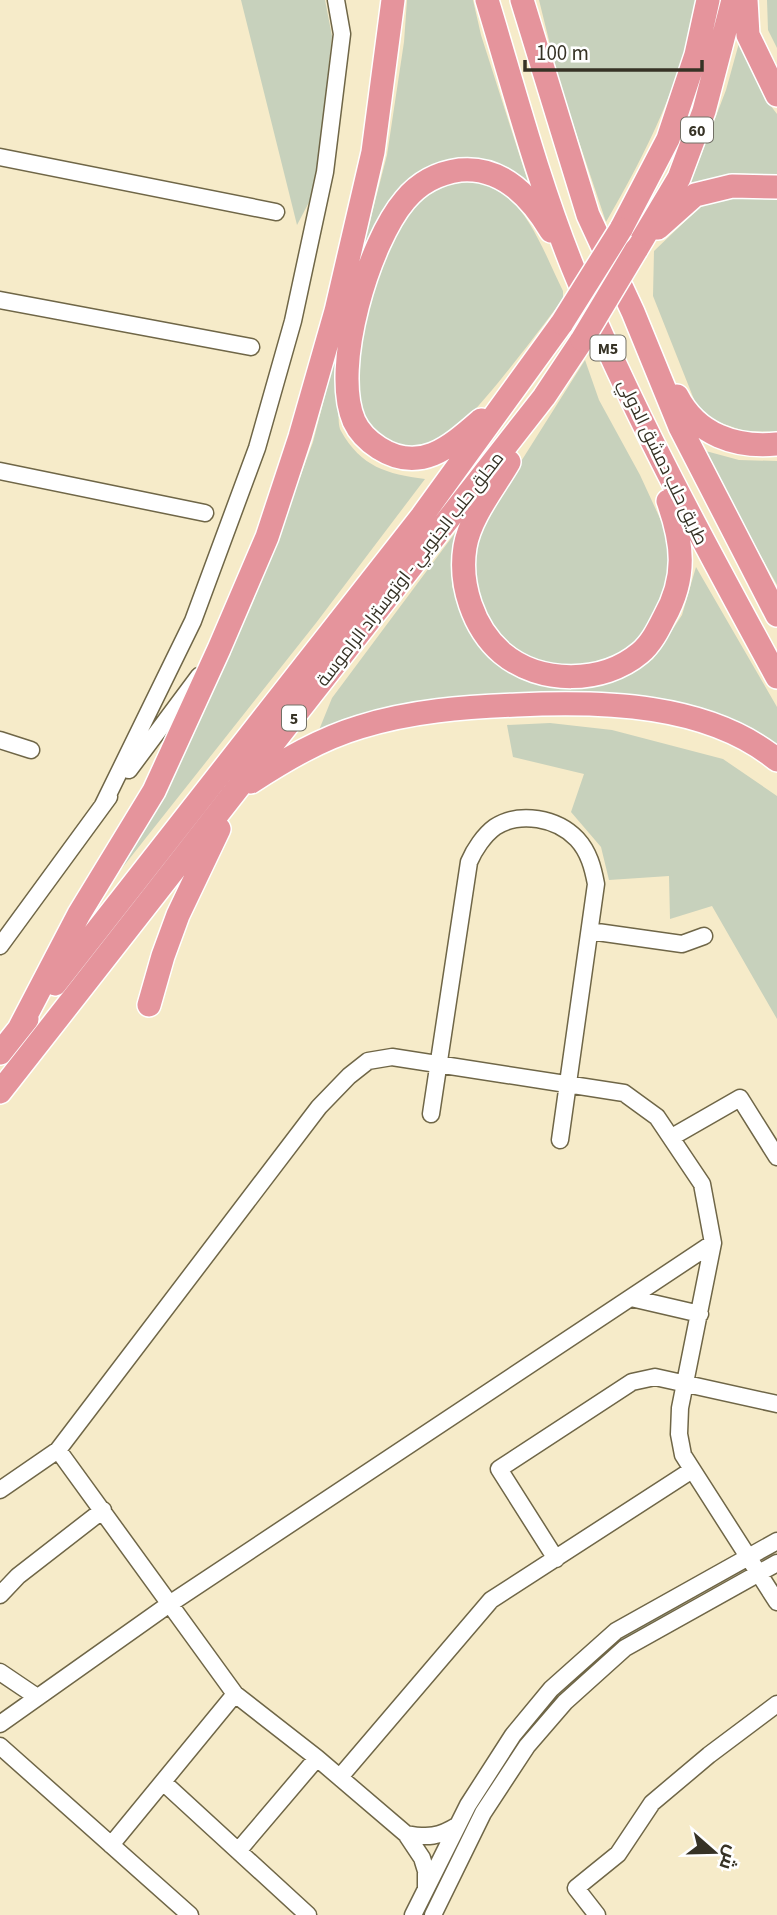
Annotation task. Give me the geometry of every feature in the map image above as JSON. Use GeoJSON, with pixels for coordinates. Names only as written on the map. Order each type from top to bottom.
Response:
{"type":"FeatureCollection","features":[{"type":"Feature","properties":{"kind":"highway"},"geometry":{"type":"LineString","coordinates":[[19,1029],[79,914],[154,791],[267,537],[300,437],[336,311],[373,152],[393,0]]}},
{"type":"Feature","properties":{"kind":"highway","name":"طريق حلب دمشق الدولي"},"geometry":{"type":"LineString","coordinates":[[486,0],[533,155],[572,266],[643,425],[684,508],[777,677]]}},
{"type":"Feature","properties":{"kind":"highway","name":"طريق حلب دمشق الدولي"},"geometry":{"type":"LineString","coordinates":[[522,0],[588,215],[633,312],[680,427],[777,615]]}},
{"type":"Feature","properties":{"kind":"highway","name":"محلق حلب الجنوبي - اوتوستراد الراموسة"},"geometry":{"type":"LineString","coordinates":[[0,1054],[422,516],[562,323],[621,229],[667,139],[696,55],[708,0]]}},
{"type":"Feature","properties":{"kind":"highway","name":"60"},"geometry":{"type":"LineString","coordinates":[[636,250],[679,178],[704,111],[733,0]]}},
{"type":"Feature","properties":{"kind":"highway"},"geometry":{"type":"LineString","coordinates":[[746,0],[748,35],[777,95]]}},
{"type":"Feature","properties":{"kind":"highway"},"geometry":{"type":"LineString","coordinates":[[525,376],[489,414],[435,455],[403,458],[372,444],[354,421],[348,387],[348,362],[356,317],[373,254],[392,217],[420,185],[436,176],[471,169],[496,176],[524,194],[546,222],[572,266]]}},
{"type":"Feature","properties":{"kind":"highway"},"geometry":{"type":"LineString","coordinates":[[636,250],[695,195],[732,186],[777,187]]}},
{"type":"Feature","properties":{"kind":"highway","name":"محلق حلب الجنوبي - اوتوستراد الراموسة"},"geometry":{"type":"LineString","coordinates":[[0,1092],[544,397],[636,250]]}},
{"type":"Feature","properties":{"kind":"highway"},"geometry":{"type":"LineString","coordinates":[[633,312],[684,410],[711,434],[742,445],[777,444]]}},
{"type":"Feature","properties":{"kind":"highway"},"geometry":{"type":"LineString","coordinates":[[544,397],[471,527],[465,544],[463,565],[467,593],[478,622],[504,654],[533,669],[582,677],[612,671],[642,651],[670,608],[680,568],[679,532],[643,425]]}},
{"type":"Feature","properties":{"kind":"highway"},"geometry":{"type":"LineString","coordinates":[[149,1005],[178,915],[238,790],[294,755],[357,728],[428,711],[501,705],[623,705],[702,721],[740,738],[777,760]]}},
{"type":"Feature","properties":{"kind":"street"},"geometry":{"type":"LineString","coordinates":[[103,805],[193,621],[257,448],[293,321],[325,172],[342,34],[336,0]]}},
{"type":"Feature","properties":{"kind":"street"},"geometry":{"type":"LineString","coordinates":[[0,157],[276,212]]}},
{"type":"Feature","properties":{"kind":"street"},"geometry":{"type":"LineString","coordinates":[[0,300],[251,347]]}},
{"type":"Feature","properties":{"kind":"street"},"geometry":{"type":"LineString","coordinates":[[0,471],[205,513]]}},
{"type":"Feature","properties":{"kind":"street"},"geometry":{"type":"LineString","coordinates":[[0,946],[219,649]]}},
{"type":"Feature","properties":{"kind":"street"},"geometry":{"type":"LineString","coordinates":[[0,740],[31,750]]}},
{"type":"Feature","properties":{"kind":"street"},"geometry":{"type":"LineString","coordinates":[[431,1114],[466,873],[471,856],[495,827],[517,819],[540,818],[559,826],[577,839],[591,861],[596,884],[560,1140]]}},
{"type":"Feature","properties":{"kind":"street"},"geometry":{"type":"LineString","coordinates":[[590,931],[682,944],[704,936]]}},
{"type":"Feature","properties":{"kind":"street"},"geometry":{"type":"LineString","coordinates":[[0,1490],[58,1450],[319,1107],[368,1061],[391,1057],[624,1093],[657,1117],[702,1184],[713,1243],[680,1408],[679,1434],[683,1455],[777,1602]]}},
{"type":"Feature","properties":{"kind":"street"},"geometry":{"type":"LineString","coordinates":[[671,1137],[740,1098],[777,1157]]}},
{"type":"Feature","properties":{"kind":"street"},"geometry":{"type":"LineString","coordinates":[[0,1724],[168,1605],[713,1243]]}},
{"type":"Feature","properties":{"kind":"street"},"geometry":{"type":"LineString","coordinates":[[631,1298],[700,1314]]}},
{"type":"Feature","properties":{"kind":"street"},"geometry":{"type":"LineString","coordinates":[[556,1559],[499,1469],[632,1382],[655,1377],[777,1404]]}},
{"type":"Feature","properties":{"kind":"street"},"geometry":{"type":"LineString","coordinates":[[58,1450],[235,1694],[317,1758],[406,1834],[422,1858],[426,1871],[426,1889]]}},
{"type":"Feature","properties":{"kind":"street"},"geometry":{"type":"LineString","coordinates":[[340,1777],[491,1600],[692,1470]]}},
{"type":"Feature","properties":{"kind":"street"},"geometry":{"type":"LineString","coordinates":[[0,1595],[18,1576],[103,1510]]}},
{"type":"Feature","properties":{"kind":"street"},"geometry":{"type":"LineString","coordinates":[[413,1915],[468,1805],[513,1735],[551,1689],[616,1631],[777,1541]]}},
{"type":"Feature","properties":{"kind":"street"},"geometry":{"type":"LineString","coordinates":[[433,1915],[483,1813],[527,1746],[565,1702],[625,1648],[777,1563]]}},
{"type":"Feature","properties":{"kind":"street"},"geometry":{"type":"LineString","coordinates":[[0,1672],[37,1698]]}},
{"type":"Feature","properties":{"kind":"street"},"geometry":{"type":"LineString","coordinates":[[111,1845],[235,1694]]}},
{"type":"Feature","properties":{"kind":"street"},"geometry":{"type":"LineString","coordinates":[[597,1915],[576,1888],[618,1854],[652,1803],[709,1755],[777,1704]]}},
{"type":"Feature","properties":{"kind":"street"},"geometry":{"type":"LineString","coordinates":[[0,1746],[190,1915]]}},
{"type":"Feature","properties":{"kind":"street"},"geometry":{"type":"LineString","coordinates":[[238,1851],[317,1758]]}},
{"type":"Feature","properties":{"kind":"street"},"geometry":{"type":"LineString","coordinates":[[163,1782],[308,1915]]}},
{"type":"Feature","properties":{"kind":"street"},"geometry":{"type":"LineString","coordinates":[[406,1834],[432,1838],[458,1825]]}},
{"type":"Feature","properties":{"kind":"green space"},"geometry":{"type":"Polygon","coordinates":[[[241,0],[325,0],[332,36],[316,189],[297,225],[241,0]]]}},
{"type":"Feature","properties":{"kind":"green space"},"geometry":{"type":"Polygon","coordinates":[[[407,0],[473,0],[481,35],[529,185],[430,171],[402,190],[388,204],[367,249],[350,304],[339,361],[339,424],[349,443],[366,461],[387,471],[425,479],[316,623],[111,882],[275,545],[313,442],[387,155],[404,42],[407,0]]]}},
{"type":"Feature","properties":{"kind":"green space"},"geometry":{"type":"Polygon","coordinates":[[[539,0],[696,0],[682,59],[661,115],[649,143],[606,222],[560,85],[539,0]]]}},
{"type":"Feature","properties":{"kind":"green space"},"geometry":{"type":"Polygon","coordinates":[[[767,0],[777,0],[777,48],[768,30],[767,0]]]}},
{"type":"Feature","properties":{"kind":"green space"},"geometry":{"type":"Polygon","coordinates":[[[739,43],[764,97],[777,114],[777,176],[735,173],[690,184],[726,90],[739,43]]]}},
{"type":"Feature","properties":{"kind":"green space"},"geometry":{"type":"Polygon","coordinates":[[[467,178],[489,183],[514,202],[534,230],[563,291],[563,299],[499,382],[459,427],[429,450],[420,451],[396,445],[379,435],[362,415],[357,395],[361,339],[378,276],[400,224],[412,207],[430,191],[467,178]]]}},
{"type":"Feature","properties":{"kind":"green space"},"geometry":{"type":"Polygon","coordinates":[[[730,197],[777,199],[775,432],[744,431],[715,421],[697,407],[653,296],[654,251],[700,207],[730,197]]]}},
{"type":"Feature","properties":{"kind":"green space"},"geometry":{"type":"Polygon","coordinates":[[[585,360],[599,400],[640,475],[669,538],[671,577],[654,617],[635,643],[600,668],[573,672],[531,658],[510,645],[484,609],[472,566],[474,548],[486,517],[585,360]]]}},
{"type":"Feature","properties":{"kind":"green space"},"geometry":{"type":"Polygon","coordinates":[[[702,450],[739,460],[777,461],[777,585],[702,450]]]}},
{"type":"Feature","properties":{"kind":"green space"},"geometry":{"type":"Polygon","coordinates":[[[458,529],[452,586],[472,637],[499,665],[542,682],[569,687],[616,681],[653,659],[682,615],[696,567],[777,707],[777,751],[743,727],[523,694],[467,696],[410,705],[319,730],[332,698],[458,529]]]}},
{"type":"Feature","properties":{"kind":"green space"},"geometry":{"type":"Polygon","coordinates":[[[550,723],[612,730],[723,759],[777,796],[777,1019],[712,906],[670,919],[669,876],[609,880],[601,847],[571,812],[584,774],[513,757],[507,725],[550,723]]]}},
{"type":"Feature","properties":{"kind":"green space"},"geometry":{"type":"Polygon","coordinates":[[[734,1572],[623,1642],[560,1697],[426,1915],[420,1915],[473,1808],[519,1739],[556,1692],[619,1638],[734,1572]]]}}]}
